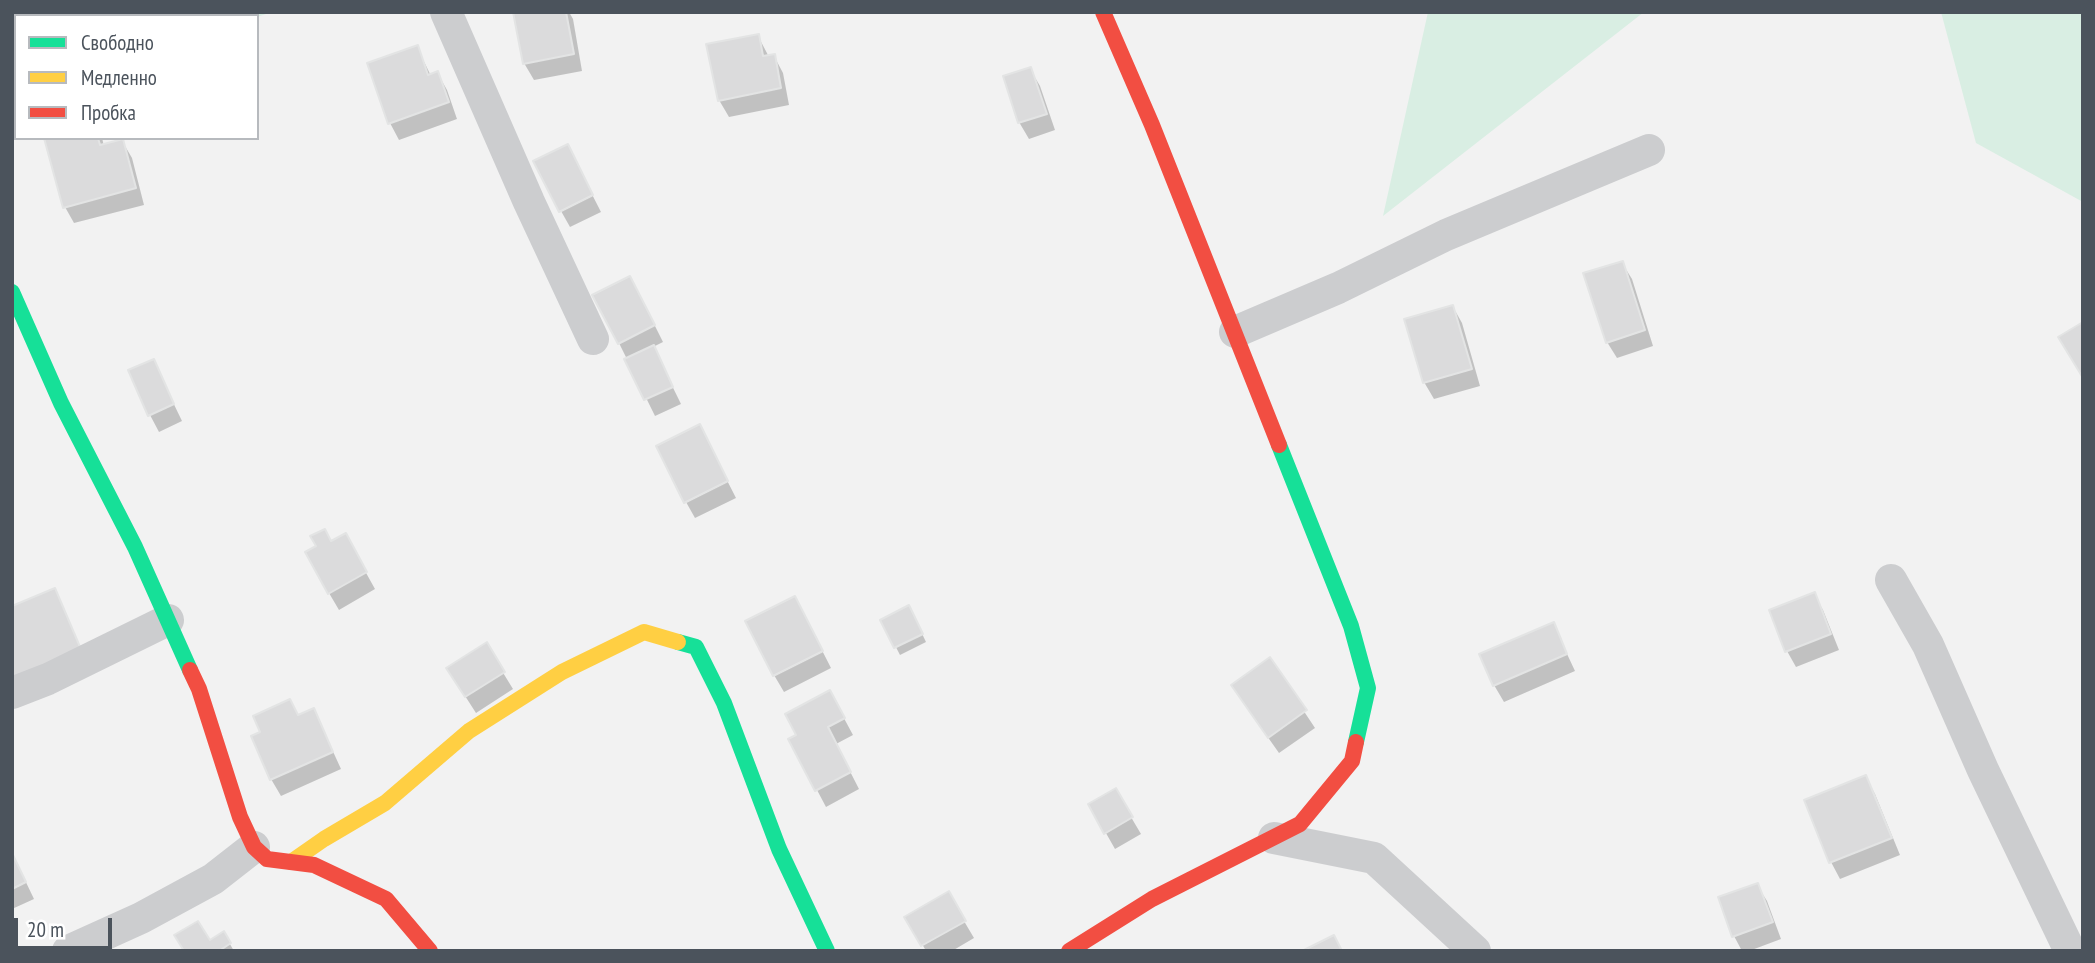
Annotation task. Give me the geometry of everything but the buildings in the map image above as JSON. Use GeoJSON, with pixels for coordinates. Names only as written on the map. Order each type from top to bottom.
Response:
{"type":"FeatureCollection","features":[{"type":"Feature","properties":{"kind":"street"},"geometry":{"type":"LineString","coordinates":[[446,12],[529,202],[593,339]]}},
{"type":"Feature","properties":{"kind":"street"},"geometry":{"type":"LineString","coordinates":[[1069,951],[1152,900],[1300,824],[1352,761],[1367,688],[1351,626],[1152,125],[1103,12]]}},
{"type":"Feature","properties":{"kind":"street"},"geometry":{"type":"LineString","coordinates":[[1235,332],[1338,288],[1446,235],[1649,150]]}},
{"type":"Feature","properties":{"kind":"street"},"geometry":{"type":"LineString","coordinates":[[12,292],[61,403],[135,547],[199,689],[240,817],[254,847],[267,859],[314,865],[386,900],[430,951]]}},
{"type":"Feature","properties":{"kind":"street"},"geometry":{"type":"LineString","coordinates":[[1891,580],[1928,645],[1983,770],[2070,951]]}},
{"type":"Feature","properties":{"kind":"street"},"geometry":{"type":"LineString","coordinates":[[12,693],[48,679],[168,620]]}},
{"type":"Feature","properties":{"kind":"street"},"geometry":{"type":"LineString","coordinates":[[291,862],[385,803],[470,731],[562,673],[644,632],[695,647],[724,703],[779,849],[827,951]]}},
{"type":"Feature","properties":{"kind":"street"},"geometry":{"type":"LineString","coordinates":[[1274,838],[1374,858],[1475,951]]}},
{"type":"Feature","properties":{"kind":"street"},"geometry":{"type":"LineString","coordinates":[[68,951],[141,918],[213,879],[254,847]]}},
{"type":"Feature","properties":{"kind":"green space"},"geometry":{"type":"Polygon","coordinates":[[[12,12],[272,12],[259,16],[259,14],[14,14],[12,89],[12,12]]]}},
{"type":"Feature","properties":{"kind":"green space"},"geometry":{"type":"Polygon","coordinates":[[[1428,12],[1644,12],[1383,216],[1428,12]]]}},
{"type":"Feature","properties":{"kind":"green space"},"geometry":{"type":"Polygon","coordinates":[[[1941,12],[2083,12],[2083,202],[1976,143],[1941,12]]]}},
{"type":"Feature","properties":{"kind":"traffic: fast"},"geometry":{"type":"LineString","coordinates":[[12,292],[61,403],[135,547],[190,670]]}},
{"type":"Feature","properties":{"kind":"traffic: fast"},"geometry":{"type":"LineString","coordinates":[[1279,445],[1351,626],[1368,688],[1356,742]]}},
{"type":"Feature","properties":{"kind":"traffic: fast"},"geometry":{"type":"LineString","coordinates":[[678,642],[696,647],[724,703],[779,849],[827,951]]}},
{"type":"Feature","properties":{"kind":"traffic: slow"},"geometry":{"type":"LineString","coordinates":[[291,862],[385,803],[469,731],[562,672],[644,632],[678,642]]}},
{"type":"Feature","properties":{"kind":"traffic: jam"},"geometry":{"type":"LineString","coordinates":[[1103,12],[1152,125],[1279,445]]}},
{"type":"Feature","properties":{"kind":"traffic: jam"},"geometry":{"type":"LineString","coordinates":[[190,670],[199,689],[240,817],[254,847],[267,859],[314,865],[386,899],[430,951]]}},
{"type":"Feature","properties":{"kind":"traffic: jam"},"geometry":{"type":"LineString","coordinates":[[1069,951],[1152,899],[1300,824],[1352,761],[1356,742]]}}]}
